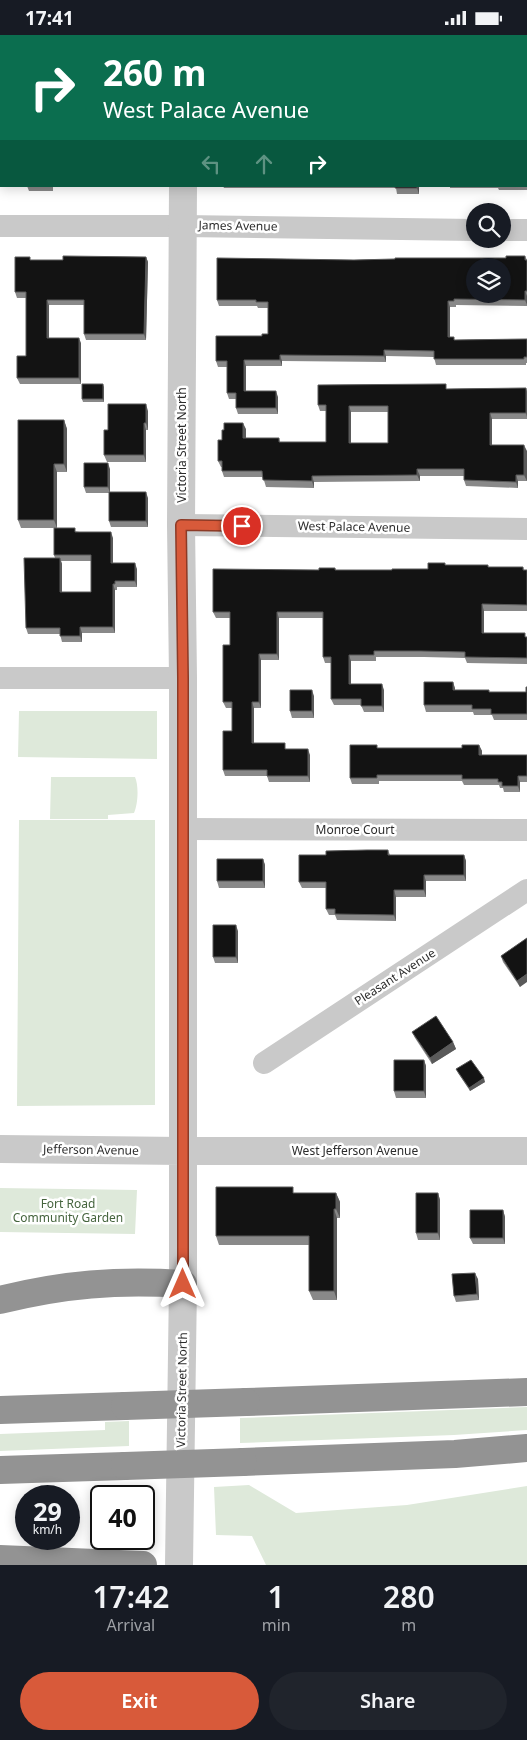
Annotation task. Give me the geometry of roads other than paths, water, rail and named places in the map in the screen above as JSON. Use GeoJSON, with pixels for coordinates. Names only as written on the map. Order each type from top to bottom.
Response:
{"type":"FeatureCollection","features":[{"type":"Feature","properties":{"kind":"highway"},"geometry":{"type":"LineString","coordinates":[[0,1299],[40,1290],[83,1284],[136,1281],[183,1284]]}},
{"type":"Feature","properties":{"kind":"highway"},"geometry":{"type":"LineString","coordinates":[[0,1410],[527,1392]]}},
{"type":"Feature","properties":{"kind":"highway"},"geometry":{"type":"LineString","coordinates":[[0,1471],[455,1454],[527,1448]]}},
{"type":"Feature","properties":{"kind":"highway"},"geometry":{"type":"LineString","coordinates":[[0,1559],[143,1565]]}},
{"type":"Feature","properties":{"kind":"street","name":"Victoria Street North"},"geometry":{"type":"LineString","coordinates":[[179,1565],[183,1284],[183,678],[181,525],[183,187]]}},
{"type":"Feature","properties":{"kind":"street","name":"James Avenue"},"geometry":{"type":"LineString","coordinates":[[0,226],[183,226],[466,230]]}},
{"type":"Feature","properties":{"kind":"street"},"geometry":{"type":"LineString","coordinates":[[511,230],[527,230]]}},
{"type":"Feature","properties":{"kind":"street","name":"West Palace Avenue"},"geometry":{"type":"LineString","coordinates":[[181,525],[527,529]]}},
{"type":"Feature","properties":{"kind":"street"},"geometry":{"type":"LineString","coordinates":[[0,678],[183,678]]}},
{"type":"Feature","properties":{"kind":"street","name":"Monroe Court"},"geometry":{"type":"LineString","coordinates":[[183,829],[527,830]]}},
{"type":"Feature","properties":{"kind":"street","name":"Pleasant Avenue"},"geometry":{"type":"LineString","coordinates":[[264,1063],[527,890]]}},
{"type":"Feature","properties":{"kind":"street","name":"Jefferson Avenue"},"geometry":{"type":"LineString","coordinates":[[0,1149],[182,1151]]}},
{"type":"Feature","properties":{"kind":"street","name":"West Jefferson Avenue"},"geometry":{"type":"LineString","coordinates":[[182,1151],[527,1151]]}},
{"type":"Feature","properties":{"kind":"park label","name":"Fort Road Community Garden"},"geometry":{"type":"Point","coordinates":[68,1211]}}]}
